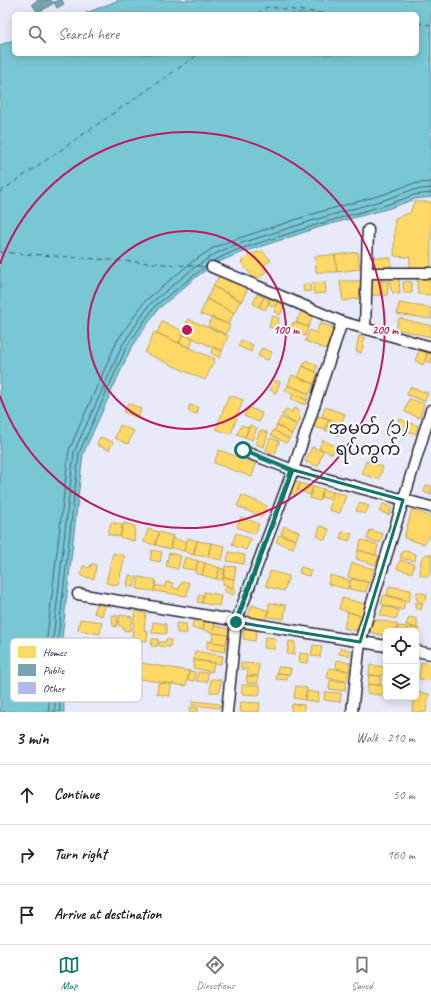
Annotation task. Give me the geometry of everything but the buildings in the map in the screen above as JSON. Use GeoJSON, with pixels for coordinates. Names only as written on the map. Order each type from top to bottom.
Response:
{"type":"FeatureCollection","features":[{"type":"Feature","properties":{"kind":"street"},"geometry":{"type":"LineString","coordinates":[[365,328],[368,230]]}},
{"type":"Feature","properties":{"kind":"street"},"geometry":{"type":"LineString","coordinates":[[212,267],[342,322],[431,347]]}},
{"type":"Feature","properties":{"kind":"street"},"geometry":{"type":"LineString","coordinates":[[367,273],[431,273]]}},
{"type":"Feature","properties":{"kind":"street"},"geometry":{"type":"LineString","coordinates":[[227,712],[236,622],[292,470],[342,322]]}},
{"type":"Feature","properties":{"kind":"street"},"geometry":{"type":"LineString","coordinates":[[352,712],[360,642],[431,410]]}},
{"type":"Feature","properties":{"kind":"street"},"geometry":{"type":"LineString","coordinates":[[243,450],[292,470],[431,508]]}},
{"type":"Feature","properties":{"kind":"street"},"geometry":{"type":"LineString","coordinates":[[78,594],[236,622],[383,646]]}},
{"type":"Feature","properties":{"kind":"street"},"geometry":{"type":"LineString","coordinates":[[419,652],[431,654]]}},
{"type":"Feature","properties":{"kind":"highlighted area"},"geometry":{"type":"Polygon","coordinates":[[[293,470],[403,500],[360,642],[236,622],[293,470]]]}},
{"type":"Feature","properties":{"kind":"water"},"geometry":{"type":"Polygon","coordinates":[[[119,0],[431,0],[431,197],[415,199],[390,208],[320,227],[235,255],[219,262],[200,274],[158,309],[131,348],[83,454],[62,638],[10,638],[10,702],[64,702],[64,712],[0,712],[0,45],[12,41],[12,56],[419,56],[419,12],[89,12],[119,0]]]}},
{"type":"Feature","properties":{"kind":"ferry route"},"geometry":{"type":"LineString","coordinates":[[260,12],[267,7],[313,12]]}},
{"type":"Feature","properties":{"kind":"ferry route"},"geometry":{"type":"LineString","coordinates":[[419,23],[431,25]]}},
{"type":"Feature","properties":{"kind":"ferry route"},"geometry":{"type":"LineString","coordinates":[[0,192],[196,56]]}},
{"type":"Feature","properties":{"kind":"ferry route"},"geometry":{"type":"LineString","coordinates":[[0,252],[207,267]]}},
{"type":"Feature","properties":{"kind":"district","name":"အမှတ် (၁) ရပ်ကွက်"},"geometry":{"type":"Point","coordinates":[368,438]}},
{"type":"Feature","properties":{"kind":"route"},"geometry":{"type":"LineString","coordinates":[[236,622],[292,470],[243,450]]}}]}
